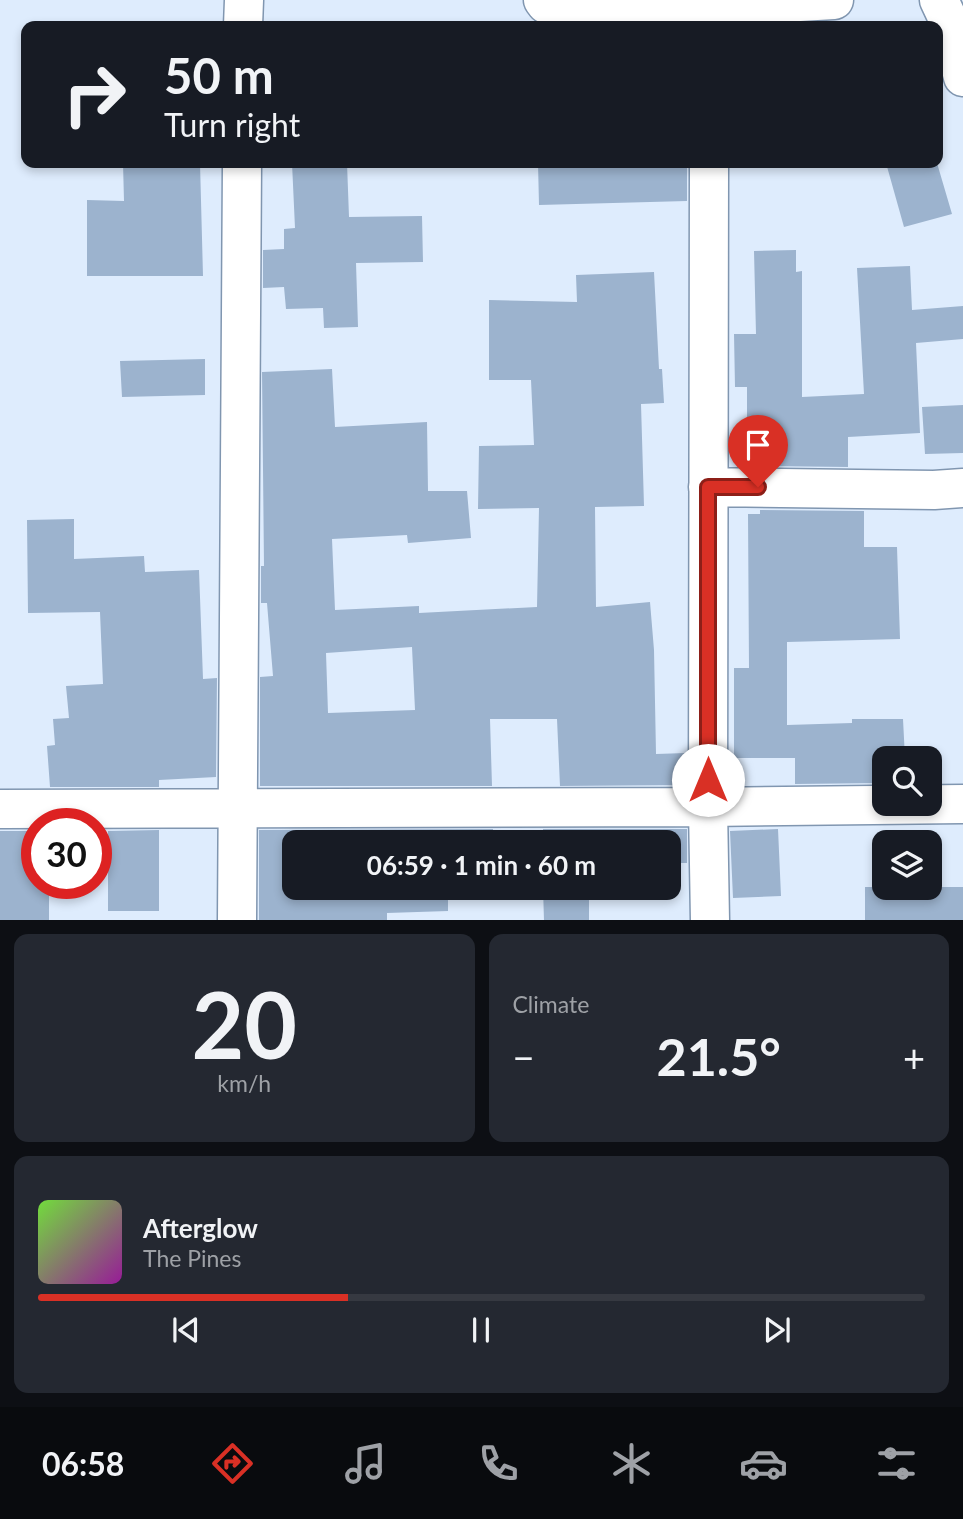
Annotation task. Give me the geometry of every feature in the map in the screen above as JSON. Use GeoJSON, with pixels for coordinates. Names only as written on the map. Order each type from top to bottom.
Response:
{"type":"FeatureCollection","features":[{"type":"Feature","properties":{"kind":"street"},"geometry":{"type":"LineString","coordinates":[[243,21],[244,0]]}},
{"type":"Feature","properties":{"kind":"street"},"geometry":{"type":"LineString","coordinates":[[542,0],[546,4],[569,8],[710,17],[834,0]]}},
{"type":"Feature","properties":{"kind":"street"},"geometry":{"type":"LineString","coordinates":[[939,0],[947,16],[963,77]]}},
{"type":"Feature","properties":{"kind":"street"},"geometry":{"type":"LineString","coordinates":[[237,920],[242,168]]}},
{"type":"Feature","properties":{"kind":"street"},"geometry":{"type":"LineString","coordinates":[[709,168],[710,920]]}},
{"type":"Feature","properties":{"kind":"street"},"geometry":{"type":"LineString","coordinates":[[708,487],[963,488]]}},
{"type":"Feature","properties":{"kind":"street"},"geometry":{"type":"LineString","coordinates":[[0,809],[963,804]]}},
{"type":"Feature","properties":{"kind":"building"},"geometry":{"type":"Polygon","coordinates":[[[123,168],[200,168],[203,276],[87,276],[87,200],[124,201],[123,168]]]}},
{"type":"Feature","properties":{"kind":"building"},"geometry":{"type":"Polygon","coordinates":[[[292,168],[347,168],[349,217],[422,216],[423,262],[356,263],[358,327],[324,328],[323,308],[286,309],[284,287],[263,288],[263,250],[284,249],[284,229],[295,228],[292,168]]]}},
{"type":"Feature","properties":{"kind":"building"},"geometry":{"type":"Polygon","coordinates":[[[538,168],[687,168],[687,201],[539,205],[538,168]]]}},
{"type":"Feature","properties":{"kind":"building"},"geometry":{"type":"Polygon","coordinates":[[[887,168],[938,168],[952,214],[904,227],[887,168]]]}},
{"type":"Feature","properties":{"kind":"building"},"geometry":{"type":"Polygon","coordinates":[[[796,250],[796,272],[802,271],[802,397],[864,394],[857,268],[910,266],[912,310],[963,306],[963,339],[916,343],[920,433],[848,437],[848,467],[760,466],[760,429],[747,430],[747,387],[735,387],[734,334],[756,334],[754,251],[796,250]]]}},
{"type":"Feature","properties":{"kind":"building"},"geometry":{"type":"Polygon","coordinates":[[[654,272],[659,369],[662,369],[664,403],[641,404],[644,506],[595,507],[596,607],[650,602],[654,650],[656,754],[686,753],[686,785],[560,786],[557,719],[490,719],[492,786],[260,786],[260,677],[273,676],[267,603],[261,603],[261,566],[264,566],[262,372],[332,369],[335,427],[427,422],[428,491],[467,491],[471,538],[408,543],[407,535],[332,539],[335,610],[419,606],[419,613],[537,607],[539,508],[478,509],[479,446],[534,445],[531,380],[489,380],[489,300],[577,302],[576,275],[654,272]],[[412,647],[326,653],[328,713],[415,710],[412,647]]]}},
{"type":"Feature","properties":{"kind":"building"},"geometry":{"type":"Polygon","coordinates":[[[205,359],[205,395],[122,397],[120,361],[205,359]]]}},
{"type":"Feature","properties":{"kind":"building"},"geometry":{"type":"Polygon","coordinates":[[[963,405],[963,453],[925,454],[922,407],[963,405]]]}},
{"type":"Feature","properties":{"kind":"building"},"geometry":{"type":"Polygon","coordinates":[[[760,510],[864,511],[864,547],[897,547],[900,639],[787,642],[787,725],[852,723],[852,719],[903,719],[904,746],[872,746],[872,783],[795,784],[795,758],[734,758],[734,668],[749,668],[748,514],[760,514],[760,510]]]}},
{"type":"Feature","properties":{"kind":"building"},"geometry":{"type":"Polygon","coordinates":[[[74,519],[74,559],[144,556],[145,572],[199,570],[203,679],[217,678],[216,777],[159,780],[159,787],[50,787],[47,746],[55,745],[53,719],[69,718],[66,686],[103,684],[100,612],[28,613],[27,520],[74,519]]]}},
{"type":"Feature","properties":{"kind":"building"},"geometry":{"type":"Polygon","coordinates":[[[493,829],[282,830],[282,900],[448,900],[448,911],[387,913],[387,920],[259,920],[259,830],[493,829]]]}},
{"type":"Feature","properties":{"kind":"building"},"geometry":{"type":"Polygon","coordinates":[[[687,829],[687,863],[681,863],[681,830],[543,830],[687,829]]]}},
{"type":"Feature","properties":{"kind":"building"},"geometry":{"type":"Polygon","coordinates":[[[778,829],[781,896],[733,898],[730,831],[778,829]]]}},
{"type":"Feature","properties":{"kind":"building"},"geometry":{"type":"Polygon","coordinates":[[[159,830],[159,911],[108,911],[108,899],[112,899],[112,831],[159,830]]]}},
{"type":"Feature","properties":{"kind":"building"},"geometry":{"type":"Polygon","coordinates":[[[0,831],[21,831],[21,899],[49,899],[49,920],[0,920],[0,831]]]}},
{"type":"Feature","properties":{"kind":"building"},"geometry":{"type":"Polygon","coordinates":[[[865,887],[872,887],[872,900],[942,900],[942,887],[963,887],[963,920],[865,920],[865,887]]]}},
{"type":"Feature","properties":{"kind":"building"},"geometry":{"type":"Polygon","coordinates":[[[543,900],[589,900],[589,920],[544,920],[543,900]]]}},
{"type":"Feature","properties":{"kind":"route"},"geometry":{"type":"LineString","coordinates":[[708,780],[708,487],[758,487]]}}]}
